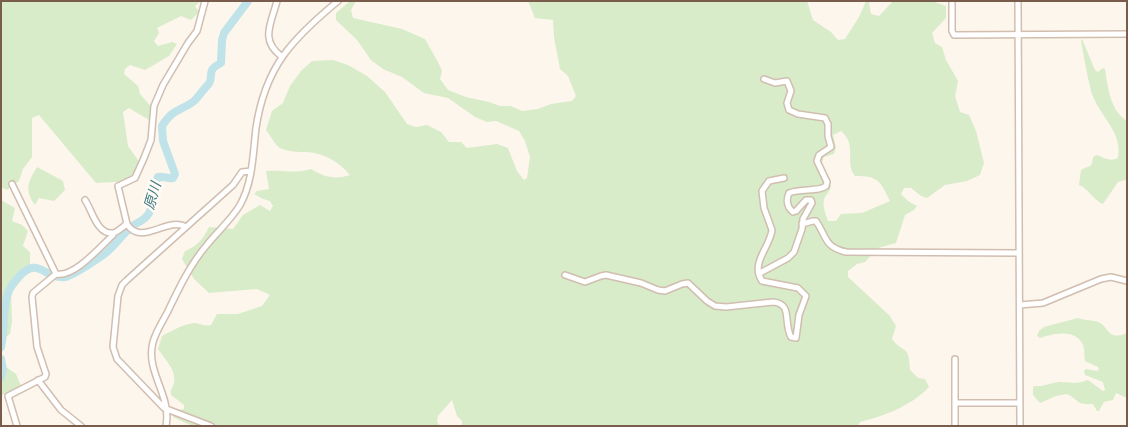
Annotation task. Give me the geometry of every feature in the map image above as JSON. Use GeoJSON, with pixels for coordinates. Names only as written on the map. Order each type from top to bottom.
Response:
{"type":"FeatureCollection","features":[{"type":"Feature","properties":{"kind":"street"},"geometry":{"type":"LineString","coordinates":[[186,227],[179,224],[148,232],[137,232],[129,227],[118,186],[135,178],[151,140],[154,106],[163,85],[197,31],[205,1]]}},
{"type":"Feature","properties":{"kind":"street"},"geometry":{"type":"LineString","coordinates":[[277,1],[268,40],[270,46],[282,56]]}},
{"type":"Feature","properties":{"kind":"street"},"geometry":{"type":"LineString","coordinates":[[166,426],[166,401],[151,360],[153,341],[198,256],[240,205],[250,180],[261,101],[272,72],[298,36],[338,1]]}},
{"type":"Feature","properties":{"kind":"street"},"geometry":{"type":"LineString","coordinates":[[952,1],[952,31],[954,35],[1127,34]]}},
{"type":"Feature","properties":{"kind":"street"},"geometry":{"type":"LineString","coordinates":[[1018,1],[1020,426]]}},
{"type":"Feature","properties":{"kind":"street"},"geometry":{"type":"LineString","coordinates":[[760,273],[788,258],[794,252],[803,219],[812,203],[811,200],[806,200],[793,212],[787,199],[792,192],[807,189],[818,190],[826,186],[827,182],[817,162],[819,155],[831,147],[828,136],[828,124],[825,118],[798,114],[789,110],[787,103],[791,91],[787,82],[775,83],[764,79]]}},
{"type":"Feature","properties":{"kind":"street"},"geometry":{"type":"LineString","coordinates":[[211,426],[186,418],[160,405],[117,359],[113,347],[118,296],[122,285],[233,185],[242,172],[251,171]]}},
{"type":"Feature","properties":{"kind":"street"},"geometry":{"type":"LineString","coordinates":[[565,275],[585,282],[606,275],[641,283],[665,292],[688,283],[707,301],[718,307],[780,303],[784,305],[787,326],[791,337],[796,338],[799,315],[806,296],[803,292],[792,286],[765,283],[760,278],[758,265],[772,230],[764,208],[761,196],[762,191],[769,181],[784,178]]}},
{"type":"Feature","properties":{"kind":"street"},"geometry":{"type":"LineString","coordinates":[[12,184],[54,275]]}},
{"type":"Feature","properties":{"kind":"street"},"geometry":{"type":"LineString","coordinates":[[85,200],[98,225],[107,232],[129,227]]}},
{"type":"Feature","properties":{"kind":"street"},"geometry":{"type":"LineString","coordinates":[[802,224],[816,221],[827,242],[838,250],[846,252],[1019,253]]}},
{"type":"Feature","properties":{"kind":"street"},"geometry":{"type":"LineString","coordinates":[[17,426],[8,396],[45,377],[46,374],[37,347],[33,293],[54,275],[66,274],[79,266],[113,232]]}},
{"type":"Feature","properties":{"kind":"street"},"geometry":{"type":"LineString","coordinates":[[1020,305],[1043,303],[1106,278],[1112,277],[1127,281]]}},
{"type":"Feature","properties":{"kind":"street"},"geometry":{"type":"LineString","coordinates":[[954,359],[955,426]]}},
{"type":"Feature","properties":{"kind":"street"},"geometry":{"type":"LineString","coordinates":[[38,380],[61,410],[81,426]]}},
{"type":"Feature","properties":{"kind":"street"},"geometry":{"type":"LineString","coordinates":[[955,403],[1020,403]]}},
{"type":"Feature","properties":{"kind":"green space"},"geometry":{"type":"Polygon","coordinates":[[[1,1],[201,1],[195,6],[199,12],[191,20],[181,16],[157,28],[159,33],[154,41],[158,46],[172,42],[177,44],[169,56],[145,70],[130,65],[125,69],[124,74],[138,86],[140,94],[154,110],[149,120],[129,108],[123,112],[128,146],[140,163],[127,179],[117,182],[96,183],[39,115],[32,118],[32,157],[23,169],[19,181],[7,190],[1,187],[1,1]]]}},
{"type":"Feature","properties":{"kind":"green space"},"geometry":{"type":"Polygon","coordinates":[[[350,1],[356,1],[351,10],[353,18],[402,29],[425,39],[442,71],[440,79],[448,90],[466,97],[500,106],[511,106],[522,111],[572,101],[576,96],[568,76],[560,69],[553,20],[535,18],[528,1],[807,1],[813,20],[831,32],[838,40],[845,39],[859,17],[866,1],[870,1],[871,14],[879,16],[893,1],[932,1],[946,6],[946,18],[932,33],[935,43],[942,47],[946,60],[958,81],[955,96],[960,112],[969,115],[976,131],[984,163],[980,175],[967,181],[945,185],[927,198],[911,188],[904,188],[901,194],[917,206],[905,215],[896,243],[878,248],[865,262],[857,264],[848,271],[848,277],[890,316],[896,326],[892,339],[907,353],[910,370],[918,378],[925,379],[929,387],[906,405],[878,417],[860,422],[858,426],[462,426],[462,421],[457,416],[452,400],[438,416],[437,422],[440,426],[192,426],[173,417],[173,411],[184,409],[184,405],[171,395],[174,374],[158,349],[162,336],[194,323],[206,326],[211,325],[217,314],[238,314],[262,306],[270,295],[257,289],[209,293],[194,279],[182,259],[185,251],[200,242],[209,227],[233,229],[243,215],[260,205],[270,211],[273,206],[270,201],[254,194],[257,191],[269,189],[266,171],[294,172],[311,169],[330,177],[350,175],[336,162],[325,156],[280,148],[266,130],[272,111],[283,103],[290,86],[301,71],[312,61],[333,60],[348,65],[367,76],[385,92],[407,124],[416,127],[427,125],[441,132],[449,142],[461,142],[467,148],[497,144],[508,148],[517,171],[524,180],[527,178],[530,157],[525,141],[519,131],[496,121],[487,122],[475,117],[448,98],[424,93],[402,77],[383,69],[371,60],[357,40],[336,20],[336,13],[350,1]],[[841,131],[833,135],[836,147],[834,154],[824,157],[820,168],[831,186],[824,200],[824,209],[828,221],[836,221],[841,214],[862,213],[890,201],[878,181],[869,177],[855,176],[852,171],[849,142],[841,131]]]}},
{"type":"Feature","properties":{"kind":"green space"},"geometry":{"type":"Polygon","coordinates":[[[1082,39],[1095,70],[1098,72],[1103,68],[1105,69],[1113,105],[1127,121],[1127,181],[1118,182],[1103,204],[1079,185],[1081,170],[1090,166],[1093,157],[1097,155],[1110,160],[1118,158],[1119,148],[1114,131],[1094,100],[1087,73],[1082,39]]]}},
{"type":"Feature","properties":{"kind":"green space"},"geometry":{"type":"Polygon","coordinates":[[[37,167],[63,181],[65,190],[54,201],[39,198],[35,205],[29,195],[28,186],[37,167]]]}},
{"type":"Feature","properties":{"kind":"green space"},"geometry":{"type":"Polygon","coordinates":[[[1,200],[15,208],[12,221],[22,225],[28,231],[23,246],[30,252],[30,265],[25,276],[11,293],[12,322],[10,334],[1,341],[1,200]]]}},
{"type":"Feature","properties":{"kind":"green space"},"geometry":{"type":"Polygon","coordinates":[[[1078,318],[1100,323],[1111,334],[1120,335],[1127,333],[1127,398],[1116,393],[1113,400],[1104,402],[1099,411],[1097,411],[1093,404],[1081,403],[1067,394],[1056,396],[1040,403],[1033,395],[1034,386],[1059,382],[1076,383],[1088,380],[1103,391],[1105,390],[1103,382],[1085,375],[1084,371],[1086,369],[1097,371],[1099,369],[1085,361],[1084,347],[1075,336],[1063,334],[1040,338],[1037,336],[1044,327],[1078,318]]]}},
{"type":"Feature","properties":{"kind":"green space"},"geometry":{"type":"Polygon","coordinates":[[[1,358],[6,367],[16,374],[21,386],[14,392],[1,395],[1,358]]]}},
{"type":"Feature","properties":{"kind":"waterway","name":"原川"},"geometry":{"type":"LineString","coordinates":[[1,347],[7,296],[10,288],[23,273],[36,268],[58,277],[69,276],[107,252],[131,227],[147,216],[152,207],[154,187],[158,177],[173,178],[175,174],[163,141],[162,126],[173,113],[195,100],[209,83],[211,72],[221,63],[224,33],[248,1]]}},
{"type":"Feature","properties":{"kind":"waterway","name":"原川"},"geometry":{"type":"LineString","coordinates":[[1,359],[3,369],[1,377]]}}]}
